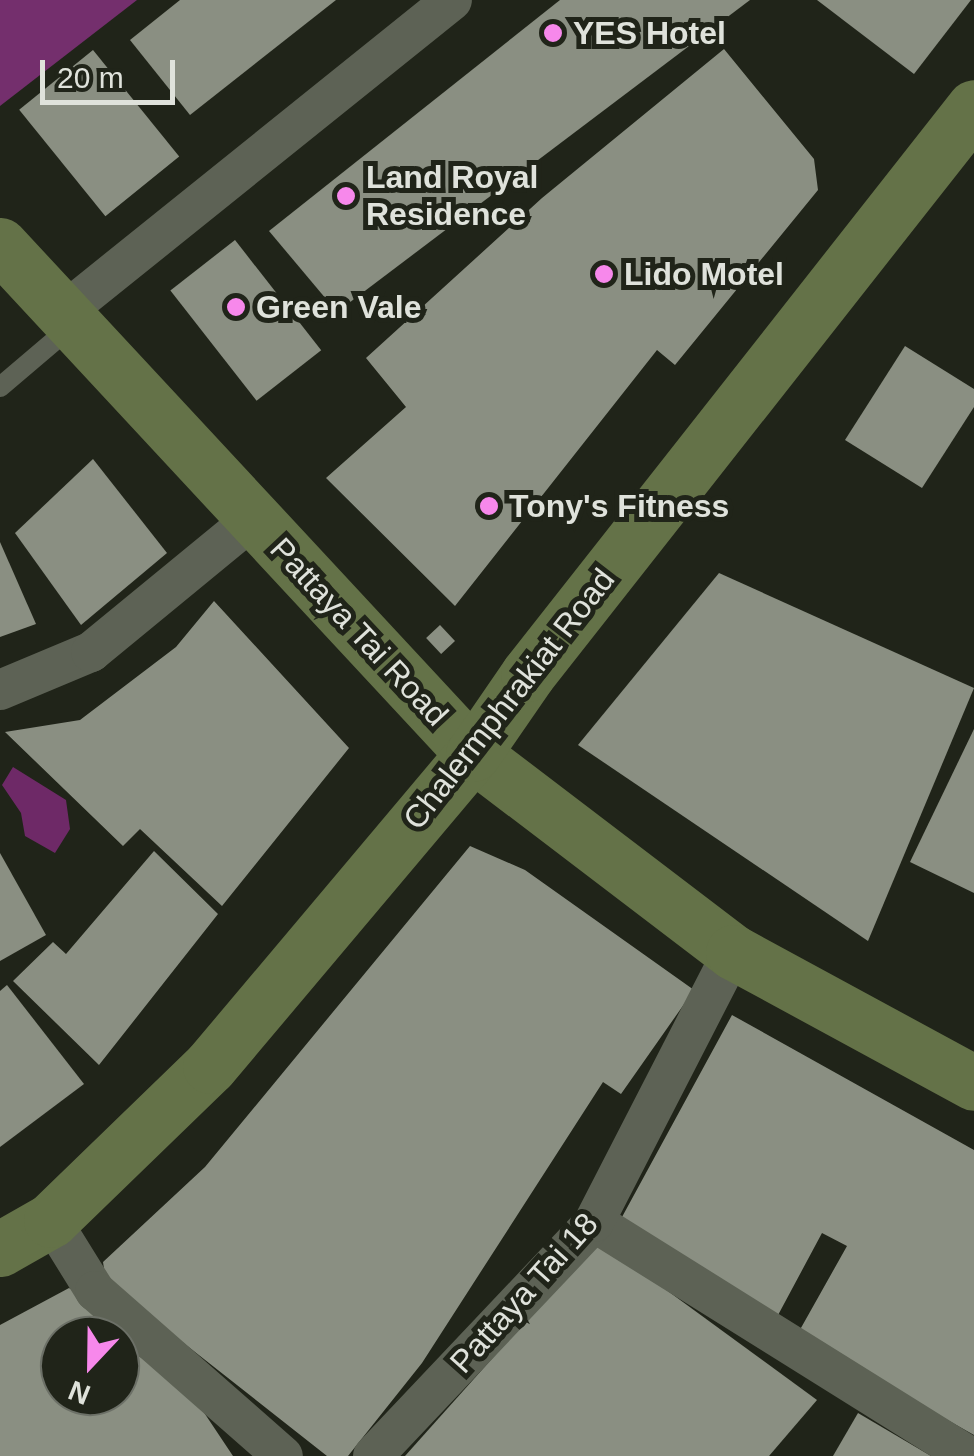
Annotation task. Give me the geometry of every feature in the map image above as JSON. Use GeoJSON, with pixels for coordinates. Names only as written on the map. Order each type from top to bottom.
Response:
{"type":"FeatureCollection","features":[{"type":"Feature","properties":{"kind":"main road","name":"Chalermphrakiat Road"},"geometry":{"type":"LineString","coordinates":[[0,1249],[50,1220],[210,1066],[473,754],[528,674],[974,107]]}},
{"type":"Feature","properties":{"kind":"main road","name":"Pattaya Tai Road"},"geometry":{"type":"LineString","coordinates":[[0,245],[473,754],[733,952],[974,1083]]}},
{"type":"Feature","properties":{"kind":"street"},"geometry":{"type":"LineString","coordinates":[[69,319],[452,0]]}},
{"type":"Feature","properties":{"kind":"street"},"geometry":{"type":"LineString","coordinates":[[0,690],[90,652],[254,518]]}},
{"type":"Feature","properties":{"kind":"street","name":"Pattaya Tai 18"},"geometry":{"type":"LineString","coordinates":[[372,1456],[594,1222],[733,952]]}},
{"type":"Feature","properties":{"kind":"street"},"geometry":{"type":"LineString","coordinates":[[50,1220],[95,1291],[284,1456]]}},
{"type":"Feature","properties":{"kind":"street"},"geometry":{"type":"LineString","coordinates":[[594,1222],[969,1456]]}},
{"type":"Feature","properties":{"kind":"lane"},"geometry":{"type":"LineString","coordinates":[[0,386],[69,319]]}},
{"type":"Feature","properties":{"kind":"shaded area"},"geometry":{"type":"Polygon","coordinates":[[[0,0],[137,0],[0,106],[0,0]]]}},
{"type":"Feature","properties":{"kind":"shaded area"},"geometry":{"type":"Polygon","coordinates":[[[13,767],[66,800],[70,829],[55,853],[25,836],[21,813],[2,785],[13,767]]]}},
{"type":"Feature","properties":{"kind":"building"},"geometry":{"type":"Polygon","coordinates":[[[180,0],[336,0],[190,115],[130,40],[180,0]]]}},
{"type":"Feature","properties":{"kind":"building"},"geometry":{"type":"Polygon","coordinates":[[[560,0],[750,0],[337,312],[269,231],[560,0]]]}},
{"type":"Feature","properties":{"kind":"building"},"geometry":{"type":"Polygon","coordinates":[[[817,0],[971,0],[914,74],[817,0]]]}},
{"type":"Feature","properties":{"kind":"building","name":"Lido Motel"},"geometry":{"type":"Polygon","coordinates":[[[724,49],[814,159],[818,190],[675,365],[657,350],[455,606],[326,478],[406,407],[366,358],[542,198],[724,49]]]}},
{"type":"Feature","properties":{"kind":"building"},"geometry":{"type":"Polygon","coordinates":[[[93,50],[179,156],[105,216],[19,110],[93,50]]]}},
{"type":"Feature","properties":{"kind":"building","name":"Green Vale"},"geometry":{"type":"Polygon","coordinates":[[[235,240],[321,350],[257,401],[170,290],[235,240]]]}},
{"type":"Feature","properties":{"kind":"building"},"geometry":{"type":"Polygon","coordinates":[[[905,346],[974,389],[974,407],[922,488],[845,440],[905,346]]]}},
{"type":"Feature","properties":{"kind":"building"},"geometry":{"type":"Polygon","coordinates":[[[93,459],[167,553],[81,625],[15,533],[93,459]]]}},
{"type":"Feature","properties":{"kind":"building"},"geometry":{"type":"Polygon","coordinates":[[[0,542],[36,624],[0,637],[0,542]]]}},
{"type":"Feature","properties":{"kind":"building"},"geometry":{"type":"Polygon","coordinates":[[[719,573],[974,688],[868,941],[578,745],[719,573]]]}},
{"type":"Feature","properties":{"kind":"building"},"geometry":{"type":"Polygon","coordinates":[[[214,601],[349,748],[222,906],[140,829],[123,846],[5,732],[80,720],[176,647],[214,601]]]}},
{"type":"Feature","properties":{"kind":"building"},"geometry":{"type":"Polygon","coordinates":[[[440,625],[455,641],[441,654],[426,638],[440,625]]]}},
{"type":"Feature","properties":{"kind":"building"},"geometry":{"type":"Polygon","coordinates":[[[974,729],[974,893],[910,862],[974,729]]]}},
{"type":"Feature","properties":{"kind":"building"},"geometry":{"type":"Polygon","coordinates":[[[470,846],[525,870],[694,990],[621,1094],[603,1082],[422,1363],[348,1456],[327,1456],[106,1282],[103,1262],[205,1167],[470,846]]]}},
{"type":"Feature","properties":{"kind":"building"},"geometry":{"type":"Polygon","coordinates":[[[154,851],[218,914],[99,1065],[13,981],[53,942],[66,954],[154,851]]]}},
{"type":"Feature","properties":{"kind":"building"},"geometry":{"type":"Polygon","coordinates":[[[0,853],[46,935],[0,961],[0,853]]]}},
{"type":"Feature","properties":{"kind":"building"},"geometry":{"type":"Polygon","coordinates":[[[7,985],[84,1084],[0,1147],[0,991],[7,985]]]}},
{"type":"Feature","properties":{"kind":"building"},"geometry":{"type":"Polygon","coordinates":[[[732,1015],[974,1150],[974,1435],[797,1335],[847,1246],[822,1233],[777,1317],[616,1228],[732,1015]]]}},
{"type":"Feature","properties":{"kind":"building"},"geometry":{"type":"Polygon","coordinates":[[[598,1240],[817,1400],[769,1456],[405,1456],[598,1240]]]}},
{"type":"Feature","properties":{"kind":"building"},"geometry":{"type":"Polygon","coordinates":[[[69,1288],[83,1296],[98,1316],[40,1316],[40,1416],[140,1416],[140,1357],[193,1396],[233,1456],[0,1456],[0,1325],[69,1288]]]}},
{"type":"Feature","properties":{"kind":"building"},"geometry":{"type":"Polygon","coordinates":[[[858,1413],[931,1456],[833,1456],[858,1413]]]}},
{"type":"Feature","properties":{"kind":"place","name":"YES Hotel"},"geometry":{"type":"Point","coordinates":[553,33]}},
{"type":"Feature","properties":{"kind":"place","name":"Land Royal Residence"},"geometry":{"type":"Point","coordinates":[346,196]}},
{"type":"Feature","properties":{"kind":"place","name":"Lido Motel"},"geometry":{"type":"Point","coordinates":[604,274]}},
{"type":"Feature","properties":{"kind":"place","name":"Green Vale"},"geometry":{"type":"Point","coordinates":[236,307]}},
{"type":"Feature","properties":{"kind":"place","name":"Tony's Fitness"},"geometry":{"type":"Point","coordinates":[489,506]}}]}
